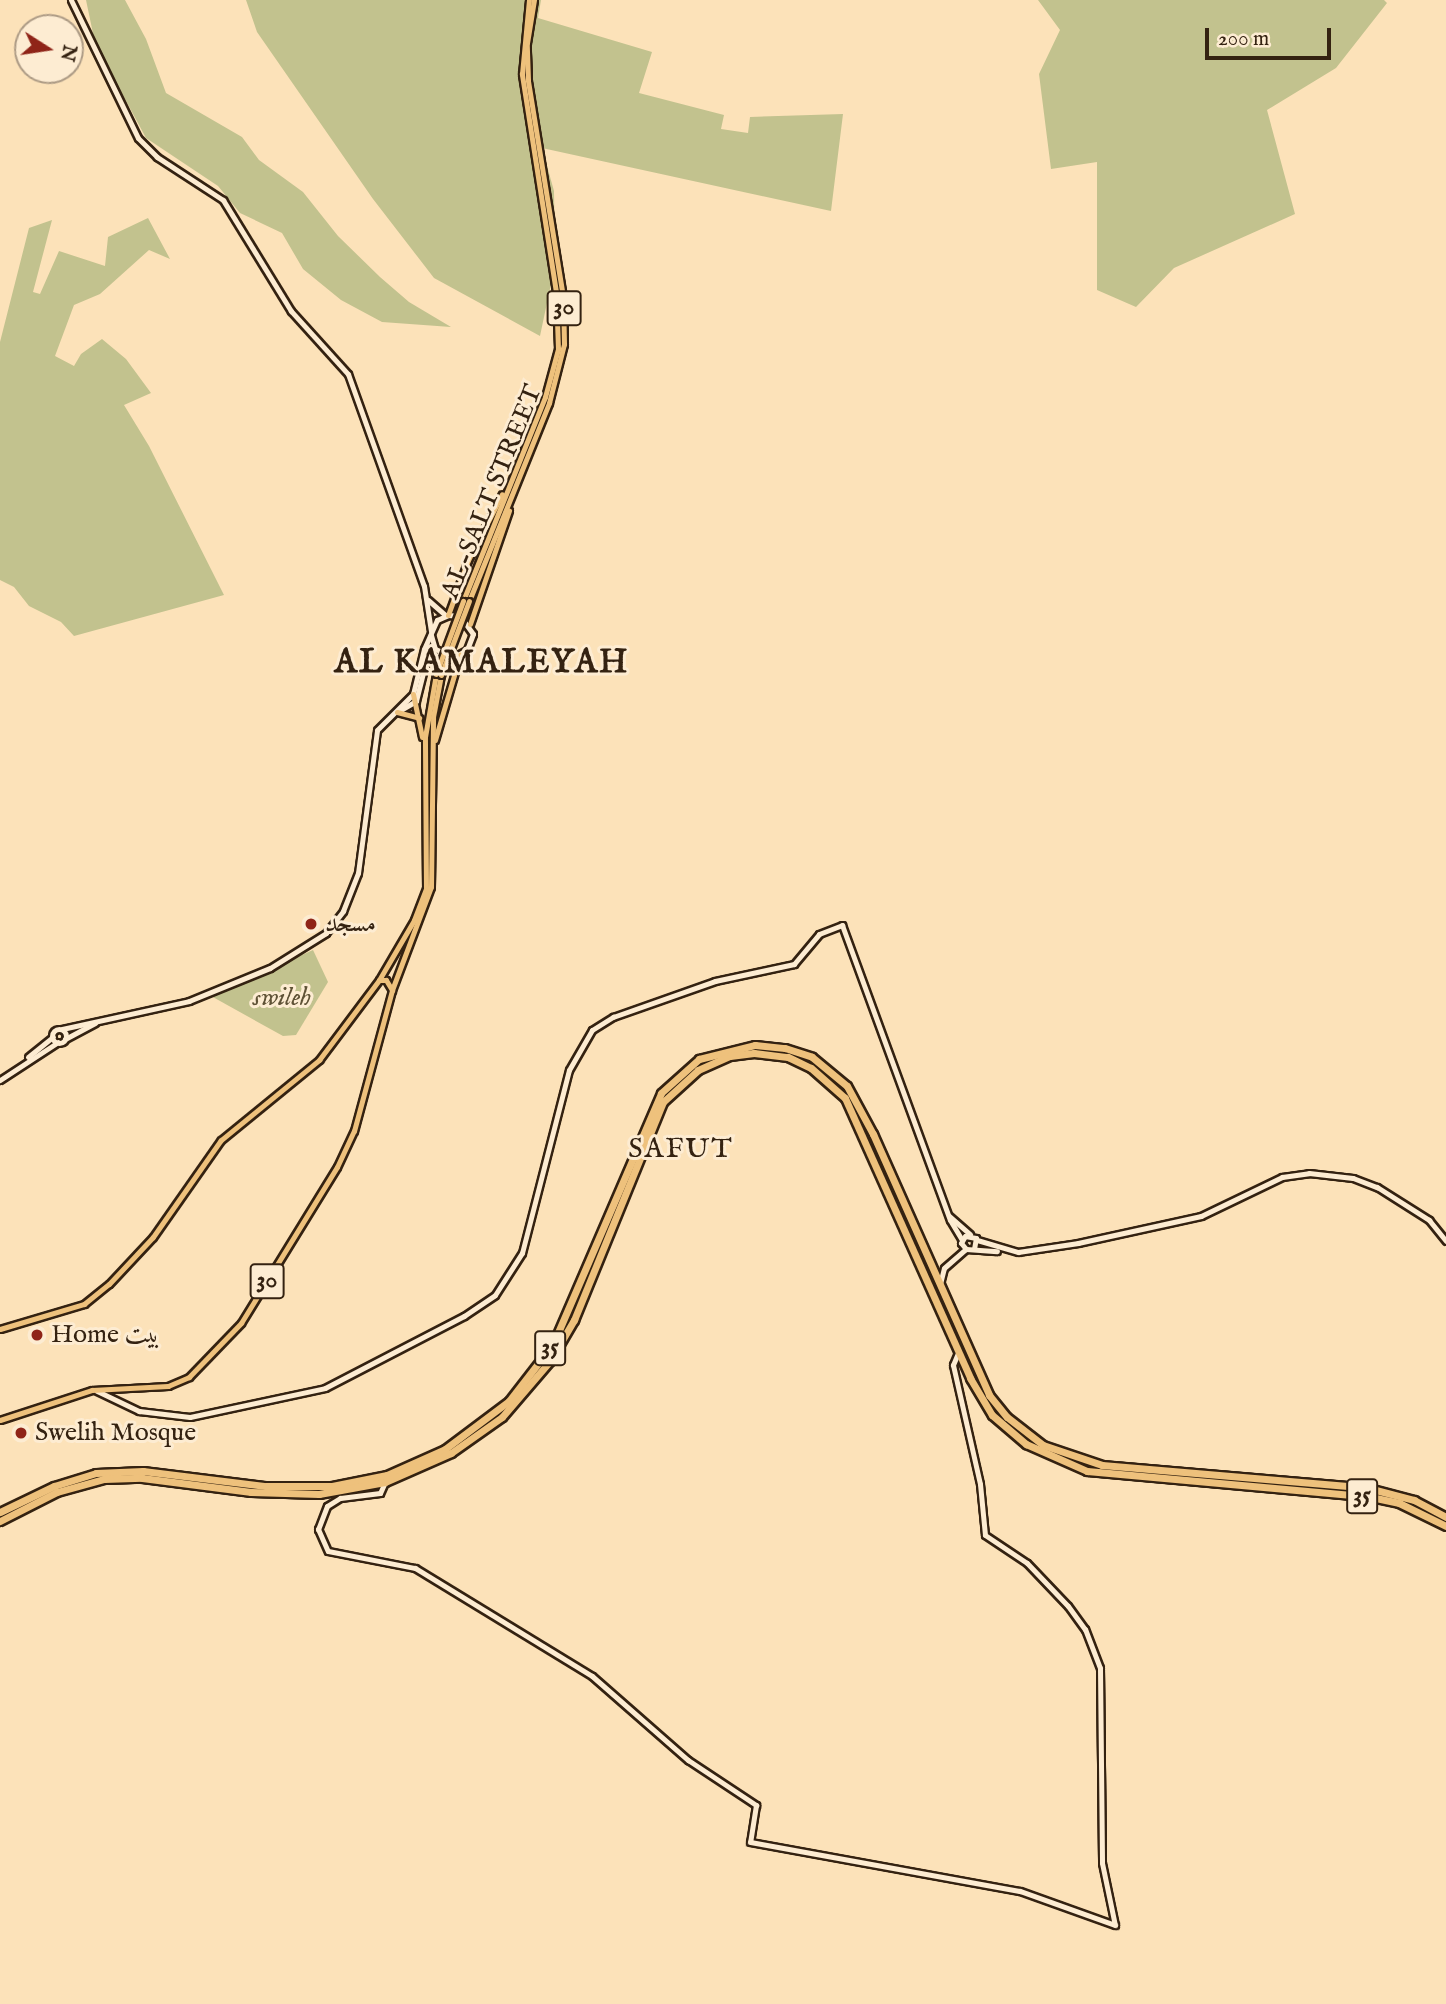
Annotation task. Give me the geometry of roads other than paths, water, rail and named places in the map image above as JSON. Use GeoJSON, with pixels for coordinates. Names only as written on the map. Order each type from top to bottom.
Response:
{"type":"FeatureCollection","features":[{"type":"Feature","properties":{"kind":"highway","name":"35"},"geometry":{"type":"LineString","coordinates":[[0,1512],[54,1486],[103,1472],[143,1471],[282,1487],[364,1481],[409,1467],[462,1438],[509,1401],[553,1344],[657,1099],[683,1070],[720,1051],[744,1046],[785,1048],[811,1057],[840,1079],[860,1105],[958,1353],[992,1415],[1026,1444],[1057,1461],[1097,1472],[1382,1491],[1414,1500],[1446,1517]]}},
{"type":"Feature","properties":{"kind":"highway","name":"35"},"geometry":{"type":"LineString","coordinates":[[0,1521],[57,1492],[104,1479],[152,1479],[281,1495],[328,1493],[385,1482],[429,1465],[475,1437],[514,1406],[539,1377],[574,1320],[656,1115],[679,1084],[707,1065],[730,1056],[763,1053],[788,1057],[820,1073],[852,1109],[989,1395],[1007,1417],[1043,1445],[1102,1465],[1256,1482]]}},
{"type":"Feature","properties":{"kind":"highway","name":"35"},"geometry":{"type":"LineString","coordinates":[[1273,1483],[1390,1501],[1446,1525]]}},
{"type":"Feature","properties":{"kind":"main road","name":"AL-SALT STREET"},"geometry":{"type":"LineString","coordinates":[[379,980],[424,894],[428,854],[425,754],[438,675],[508,485],[549,386],[559,332],[522,74],[531,0]]}},
{"type":"Feature","properties":{"kind":"main road","name":"AL-SALT STREET"},"geometry":{"type":"LineString","coordinates":[[466,601],[557,381],[565,336],[563,297],[528,80],[527,43],[531,0]]}},
{"type":"Feature","properties":{"kind":"main road"},"geometry":{"type":"LineString","coordinates":[[447,615],[479,537],[508,485]]}},
{"type":"Feature","properties":{"kind":"main road"},"geometry":{"type":"LineString","coordinates":[[470,624],[512,494]]}},
{"type":"Feature","properties":{"kind":"main road"},"geometry":{"type":"LineString","coordinates":[[433,750],[460,655]]}},
{"type":"Feature","properties":{"kind":"main road","name":"AL-SALT STREET"},"geometry":{"type":"LineString","coordinates":[[392,990],[431,887],[433,750],[438,675]]}},
{"type":"Feature","properties":{"kind":"main road"},"geometry":{"type":"LineString","coordinates":[[413,694],[425,754]]}},
{"type":"Feature","properties":{"kind":"main road"},"geometry":{"type":"LineString","coordinates":[[395,713],[419,718]]}},
{"type":"Feature","properties":{"kind":"main road"},"geometry":{"type":"LineString","coordinates":[[379,980],[386,980],[392,990]]}},
{"type":"Feature","properties":{"kind":"main road","name":"30"},"geometry":{"type":"LineString","coordinates":[[0,1329],[84,1304],[109,1284],[147,1245],[221,1140],[319,1060],[379,980]]}},
{"type":"Feature","properties":{"kind":"main road","name":"30"},"geometry":{"type":"LineString","coordinates":[[0,1420],[92,1390],[109,1387],[168,1386],[184,1380],[241,1323],[349,1145],[392,990]]}},
{"type":"Feature","properties":{"kind":"street"},"geometry":{"type":"LineString","coordinates":[[71,0],[138,138],[157,157],[223,200],[291,311],[344,367],[385,470],[426,597],[431,633],[441,654]]}},
{"type":"Feature","properties":{"kind":"street"},"geometry":{"type":"LineString","coordinates":[[395,713],[416,701],[426,661],[441,654],[460,655],[472,641],[470,624],[460,616],[447,615],[426,597]]}},
{"type":"Feature","properties":{"kind":"street"},"geometry":{"type":"LineString","coordinates":[[55,1040],[55,1031],[161,1010],[227,986],[303,951],[326,933],[354,887],[369,810],[374,739],[413,694],[431,633],[447,615]]}},
{"type":"Feature","properties":{"kind":"street"},"geometry":{"type":"LineString","coordinates":[[92,1390],[139,1411],[181,1418],[321,1389],[472,1312],[499,1290],[522,1253],[562,1115],[569,1070],[592,1030],[613,1017],[715,981],[794,964],[819,934],[842,925],[949,1216],[963,1245],[974,1249],[1046,1249],[1201,1216],[1296,1173],[1353,1178],[1377,1187],[1429,1220],[1446,1241]]}},
{"type":"Feature","properties":{"kind":"street"},"geometry":{"type":"LineString","coordinates":[[0,1080],[55,1040],[65,1039],[98,1021]]}},
{"type":"Feature","properties":{"kind":"street"},"geometry":{"type":"LineString","coordinates":[[62,1029],[65,1039]]}},
{"type":"Feature","properties":{"kind":"street"},"geometry":{"type":"LineString","coordinates":[[949,1216],[977,1240],[1000,1250]]}},
{"type":"Feature","properties":{"kind":"street"},"geometry":{"type":"LineString","coordinates":[[927,1262],[937,1270],[963,1245],[970,1234]]}},
{"type":"Feature","properties":{"kind":"street"},"geometry":{"type":"LineString","coordinates":[[974,1249],[977,1240]]}},
{"type":"Feature","properties":{"kind":"street"},"geometry":{"type":"LineString","coordinates":[[940,1290],[941,1274],[947,1262]]}},
{"type":"Feature","properties":{"kind":"street"},"geometry":{"type":"LineString","coordinates":[[385,1482],[380,1493],[341,1498],[327,1506],[318,1529],[328,1551],[415,1568],[529,1635],[603,1684],[688,1760],[756,1805],[750,1842],[1020,1891],[1115,1925],[1103,1870],[1100,1668],[1086,1629],[1068,1606],[1027,1563],[985,1535],[980,1484],[953,1365],[958,1353]]}},
{"type":"Feature","properties":{"kind":"street"},"geometry":{"type":"LineString","coordinates":[[109,1387],[110,1398]]}},
{"type":"Feature","properties":{"kind":"place","name":"مسجد"},"geometry":{"type":"Point","coordinates":[311,924]}},
{"type":"Feature","properties":{"kind":"place","name":"Home بيت"},"geometry":{"type":"Point","coordinates":[37,1335]}},
{"type":"Feature","properties":{"kind":"place","name":"Swelih Mosque"},"geometry":{"type":"Point","coordinates":[21,1433]}},
{"type":"Feature","properties":{"kind":"district","name":"AL KAMALEYAH"},"geometry":{"type":"Point","coordinates":[482,664]}},
{"type":"Feature","properties":{"kind":"district","name":"SAFUT"},"geometry":{"type":"Point","coordinates":[681,1150]}},
{"type":"Feature","properties":{"kind":"park label","name":"swileh"},"geometry":{"type":"Point","coordinates":[282,998]}}]}
